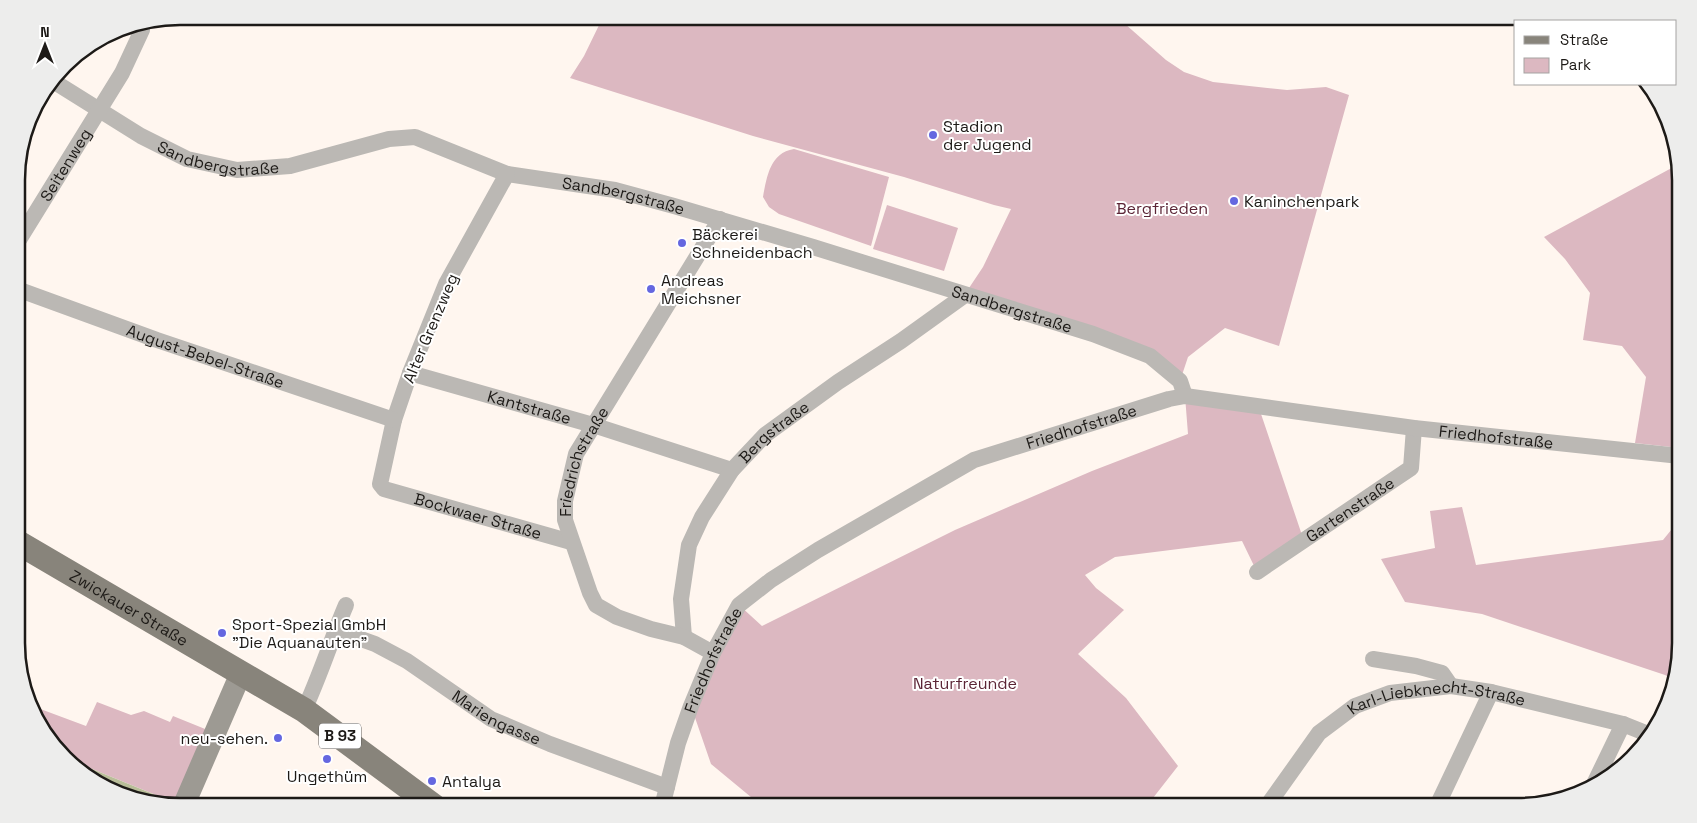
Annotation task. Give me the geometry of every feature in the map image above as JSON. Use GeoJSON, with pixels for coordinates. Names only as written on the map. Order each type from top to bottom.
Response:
{"type":"FeatureCollection","features":[{"type":"Feature","properties":{"kind":"main road","name":"Zwickauer Straße"},"geometry":{"type":"LineString","coordinates":[[25,547],[241,673]]}},
{"type":"Feature","properties":{"kind":"main road","name":"B 93"},"geometry":{"type":"LineString","coordinates":[[241,673],[304,710],[423,798]]}},
{"type":"Feature","properties":{"kind":"main road"},"geometry":{"type":"LineString","coordinates":[[187,798],[241,673]]}},
{"type":"Feature","properties":{"kind":"street","name":"Seitenweg"},"geometry":{"type":"LineString","coordinates":[[25,230],[122,73],[142,30]]}},
{"type":"Feature","properties":{"kind":"street","name":"Sandbergstraße"},"geometry":{"type":"LineString","coordinates":[[58,84],[141,136],[187,159],[237,170],[290,166],[389,139],[414,137],[507,174],[614,190],[720,219],[1093,334],[1150,356],[1180,381],[1185,396]]}},
{"type":"Feature","properties":{"kind":"street","name":"Alter Grenzweg"},"geometry":{"type":"LineString","coordinates":[[384,490],[380,484],[394,420],[410,373],[446,284],[507,174]]}},
{"type":"Feature","properties":{"kind":"street","name":"Friedrichstraße"},"geometry":{"type":"LineString","coordinates":[[713,653],[684,636],[651,629],[617,617],[596,605],[571,542],[565,520],[565,501],[576,454],[720,219]]}},
{"type":"Feature","properties":{"kind":"street","name":"August-Bebel-Straße"},"geometry":{"type":"LineString","coordinates":[[25,292],[157,340],[394,420]]}},
{"type":"Feature","properties":{"kind":"street","name":"Bergstraße"},"geometry":{"type":"LineString","coordinates":[[684,636],[681,599],[689,545],[702,517],[732,470],[765,435],[838,382],[901,341],[965,294]]}},
{"type":"Feature","properties":{"kind":"street","name":"Kantstraße"},"geometry":{"type":"LineString","coordinates":[[410,373],[593,425],[732,470]]}},
{"type":"Feature","properties":{"kind":"street","name":"Friedhofstraße"},"geometry":{"type":"LineString","coordinates":[[664,798],[678,743],[713,653],[739,605],[771,580],[818,550],[974,460],[1169,399],[1185,396],[1414,428],[1672,455]]}},
{"type":"Feature","properties":{"kind":"street","name":"Gartenstraße"},"geometry":{"type":"LineString","coordinates":[[1257,572],[1411,468],[1414,428]]}},
{"type":"Feature","properties":{"kind":"street","name":"Bockwaer Straße"},"geometry":{"type":"LineString","coordinates":[[384,490],[571,542]]}},
{"type":"Feature","properties":{"kind":"street"},"geometry":{"type":"LineString","coordinates":[[304,710],[318,680],[346,605]]}},
{"type":"Feature","properties":{"kind":"street","name":"Mariengasse"},"geometry":{"type":"LineString","coordinates":[[336,630],[374,644],[407,661],[491,719],[550,744],[667,787]]}},
{"type":"Feature","properties":{"kind":"street"},"geometry":{"type":"LineString","coordinates":[[1373,659],[1416,666],[1442,673],[1451,686]]}},
{"type":"Feature","properties":{"kind":"street","name":"Karl-Liebknecht-Straße"},"geometry":{"type":"LineString","coordinates":[[1273,798],[1319,733],[1355,706],[1390,692],[1451,686],[1492,692],[1623,724],[1644,732]]}},
{"type":"Feature","properties":{"kind":"street"},"geometry":{"type":"LineString","coordinates":[[1441,798],[1492,692]]}},
{"type":"Feature","properties":{"kind":"street"},"geometry":{"type":"LineString","coordinates":[[1599,775],[1623,724]]}},
{"type":"Feature","properties":{"kind":"green space","name":"Bergfrieden"},"geometry":{"type":"Polygon","coordinates":[[[599,25],[1126,25],[1166,60],[1184,72],[1213,82],[1287,90],[1326,87],[1349,95],[1279,346],[1225,328],[1188,357],[1180,381],[1150,356],[965,294],[983,267],[1011,209],[904,177],[753,136],[570,78],[584,56],[599,25]]]}},
{"type":"Feature","properties":{"kind":"green space"},"geometry":{"type":"Polygon","coordinates":[[[794,149],[889,177],[871,246],[779,214],[769,207],[763,197],[771,167],[780,155],[794,149]]]}},
{"type":"Feature","properties":{"kind":"green space"},"geometry":{"type":"Polygon","coordinates":[[[1671,168],[1672,447],[1635,443],[1646,377],[1622,346],[1583,340],[1590,293],[1565,259],[1544,237],[1671,168]]]}},
{"type":"Feature","properties":{"kind":"green space"},"geometry":{"type":"Polygon","coordinates":[[[887,205],[958,228],[944,271],[873,249],[887,205]]]}},
{"type":"Feature","properties":{"kind":"green space","name":"Naturfreunde"},"geometry":{"type":"Polygon","coordinates":[[[1185,396],[1259,408],[1304,541],[1257,572],[1242,541],[1115,557],[1085,575],[1096,588],[1124,610],[1078,654],[1126,698],[1178,766],[1153,798],[752,798],[711,764],[691,706],[739,605],[762,626],[955,530],[1092,471],[1188,434],[1185,396]]]}},
{"type":"Feature","properties":{"kind":"green space"},"geometry":{"type":"Polygon","coordinates":[[[1462,507],[1476,565],[1663,540],[1672,529],[1672,643],[1668,677],[1482,614],[1405,602],[1381,559],[1435,548],[1430,511],[1462,507]]]}},
{"type":"Feature","properties":{"kind":"green space"},"geometry":{"type":"Polygon","coordinates":[[[97,702],[131,715],[144,711],[170,722],[173,716],[215,733],[187,798],[169,798],[160,797],[85,766],[57,738],[40,709],[86,726],[97,702]]]}},
{"type":"Feature","properties":{"kind":"shaded area"},"geometry":{"type":"Polygon","coordinates":[[[86,766],[159,797],[130,790],[111,782],[86,766]]]}},
{"type":"Feature","properties":{"kind":"place","name":"Stadion der Jugend"},"geometry":{"type":"Point","coordinates":[933,135]}},
{"type":"Feature","properties":{"kind":"place","name":"Kaninchenpark"},"geometry":{"type":"Point","coordinates":[1234,201]}},
{"type":"Feature","properties":{"kind":"place","name":"Bäckerei Schneidenbach"},"geometry":{"type":"Point","coordinates":[682,243]}},
{"type":"Feature","properties":{"kind":"place","name":"Andreas Meichsner"},"geometry":{"type":"Point","coordinates":[651,289]}},
{"type":"Feature","properties":{"kind":"place","name":"Sport-Spezial GmbH \"Die Aquanauten\""},"geometry":{"type":"Point","coordinates":[222,633]}},
{"type":"Feature","properties":{"kind":"place","name":"neu-sehen."},"geometry":{"type":"Point","coordinates":[278,738]}},
{"type":"Feature","properties":{"kind":"place","name":"Ungethüm"},"geometry":{"type":"Point","coordinates":[327,759]}},
{"type":"Feature","properties":{"kind":"place","name":"Antalya"},"geometry":{"type":"Point","coordinates":[432,781]}}]}
